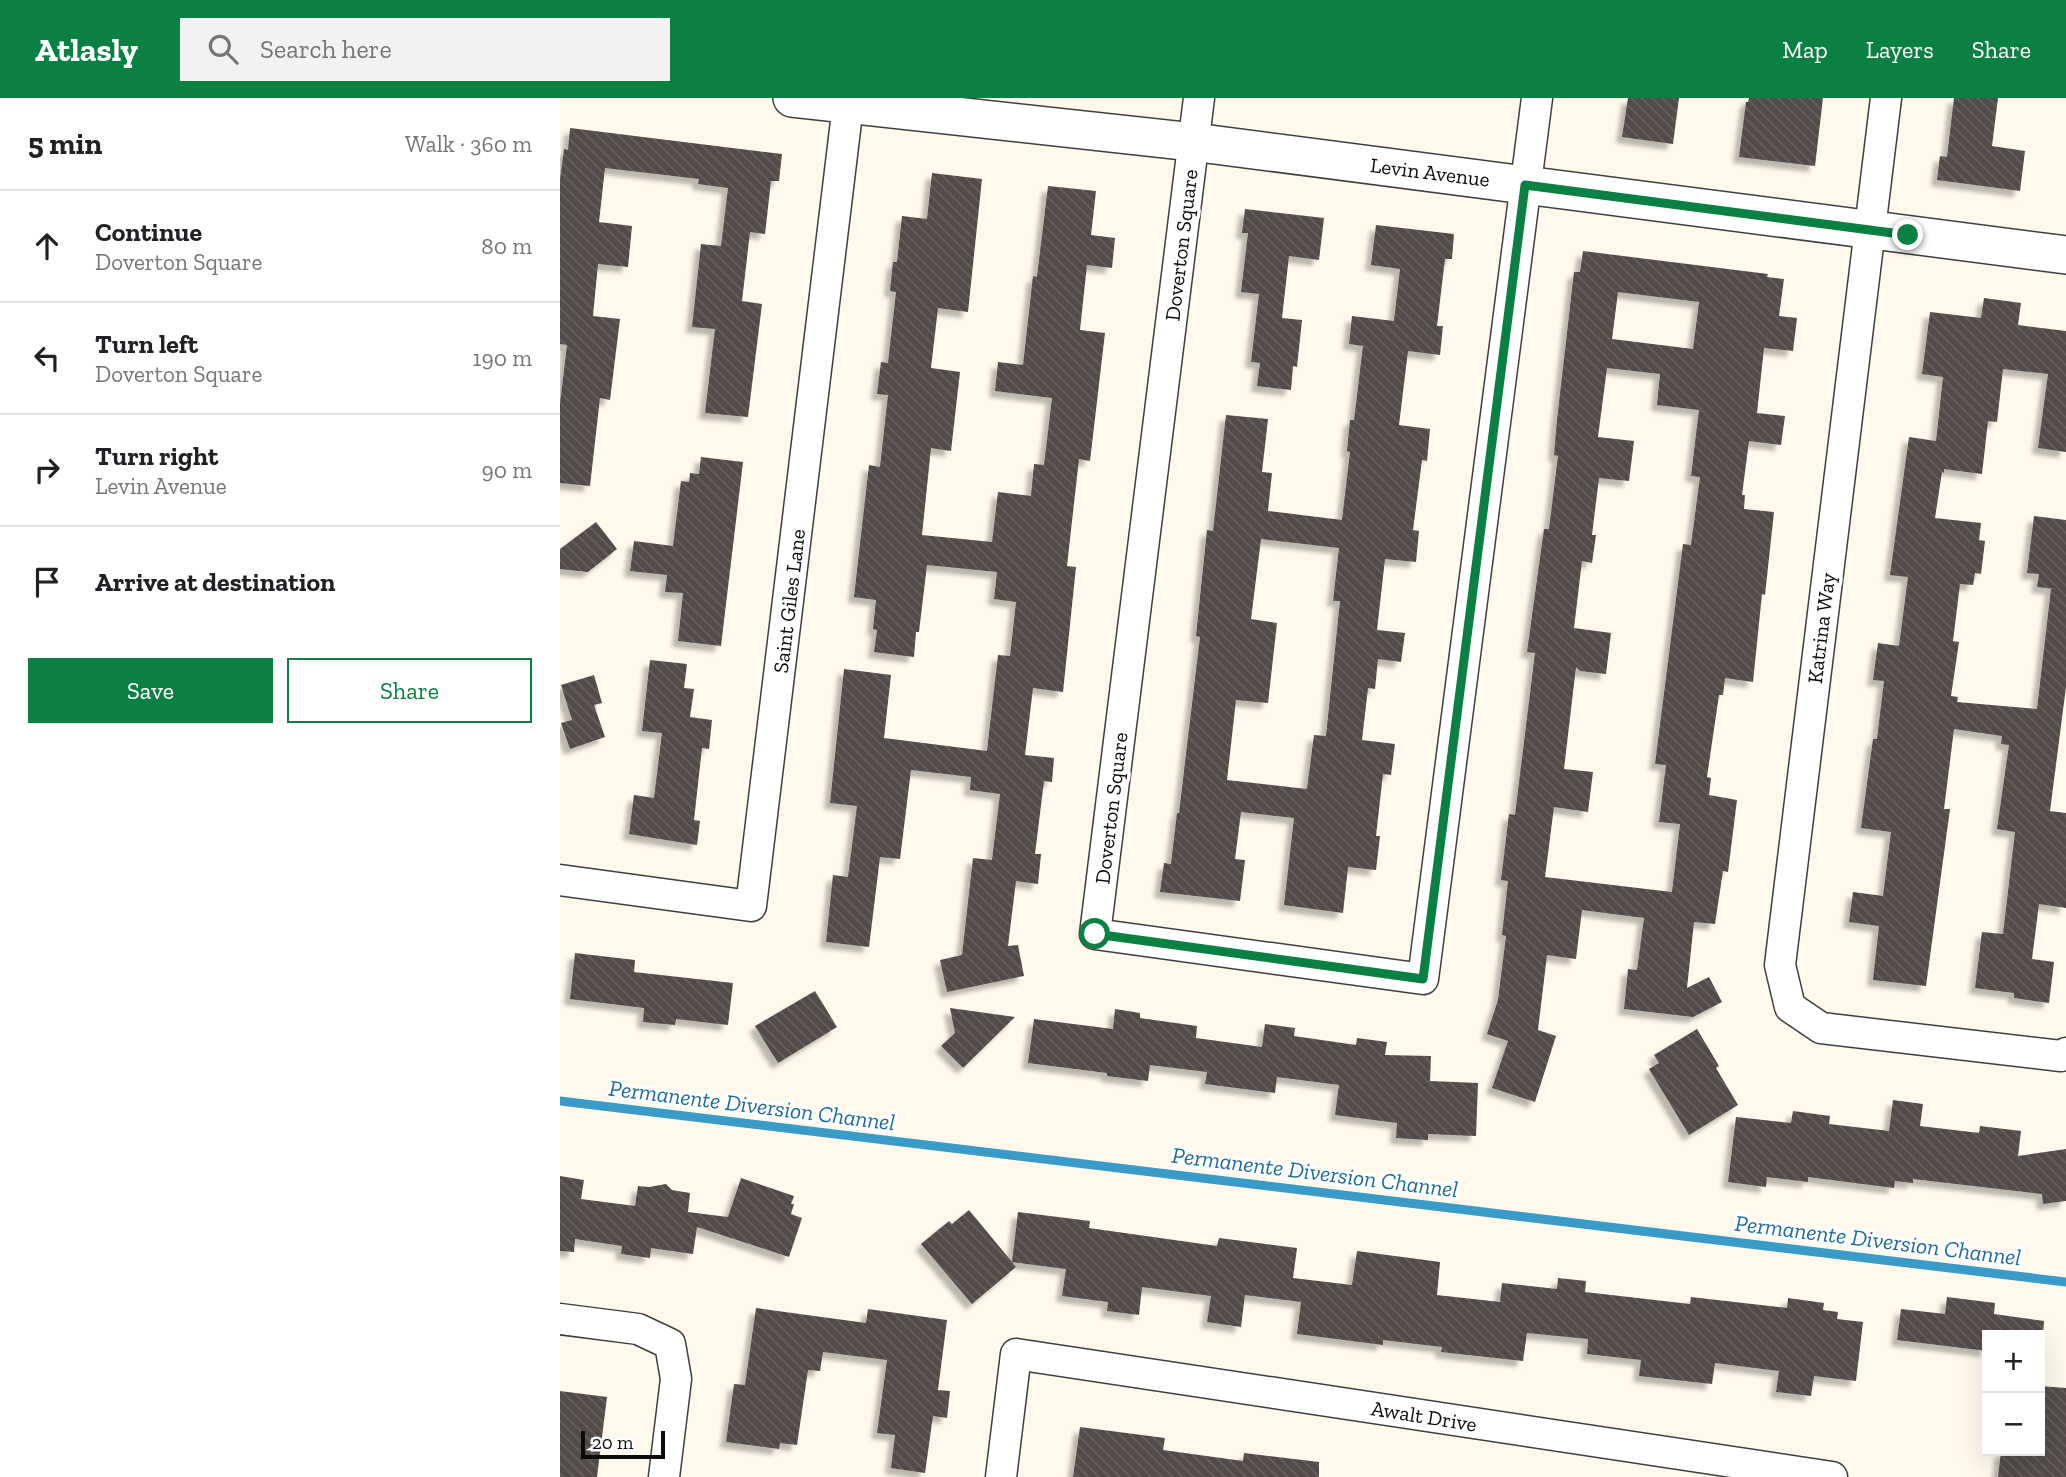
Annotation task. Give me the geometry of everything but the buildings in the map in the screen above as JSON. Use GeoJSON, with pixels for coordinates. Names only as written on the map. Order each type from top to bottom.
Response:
{"type":"FeatureCollection","features":[{"type":"Feature","properties":{"kind":"street","name":"Levin Avenue"},"geometry":{"type":"LineString","coordinates":[[792,98],[848,102],[1193,142],[2066,255]]}},
{"type":"Feature","properties":{"kind":"street"},"geometry":{"type":"LineString","coordinates":[[1193,142],[1199,98]]}},
{"type":"Feature","properties":{"kind":"street"},"geometry":{"type":"LineString","coordinates":[[1525,185],[1538,98]]}},
{"type":"Feature","properties":{"kind":"street","name":"Katrina Way"},"geometry":{"type":"LineString","coordinates":[[1886,98],[1780,965],[1790,1007],[1821,1028],[2062,1056],[2066,1054]]}},
{"type":"Feature","properties":{"kind":"street","name":"Saint Giles Lane"},"geometry":{"type":"LineString","coordinates":[[560,880],[751,906],[848,102]]}},
{"type":"Feature","properties":{"kind":"street","name":"Doverton Square"},"geometry":{"type":"LineString","coordinates":[[1193,142],[1095,934],[1423,979],[1525,185]]}},
{"type":"Feature","properties":{"kind":"street"},"geometry":{"type":"LineString","coordinates":[[560,1319],[638,1329],[670,1344],[676,1379],[664,1477]]}},
{"type":"Feature","properties":{"kind":"street","name":"Awalt Drive"},"geometry":{"type":"LineString","coordinates":[[1001,1477],[1016,1354],[1832,1477]]}},
{"type":"Feature","properties":{"kind":"waterway","name":"Permanente Diversion Channel"},"geometry":{"type":"LineString","coordinates":[[560,1101],[2066,1282]]}},
{"type":"Feature","properties":{"kind":"route"},"geometry":{"type":"LineString","coordinates":[[1095,934],[1423,979],[1525,185],[1908,235]]}}]}
